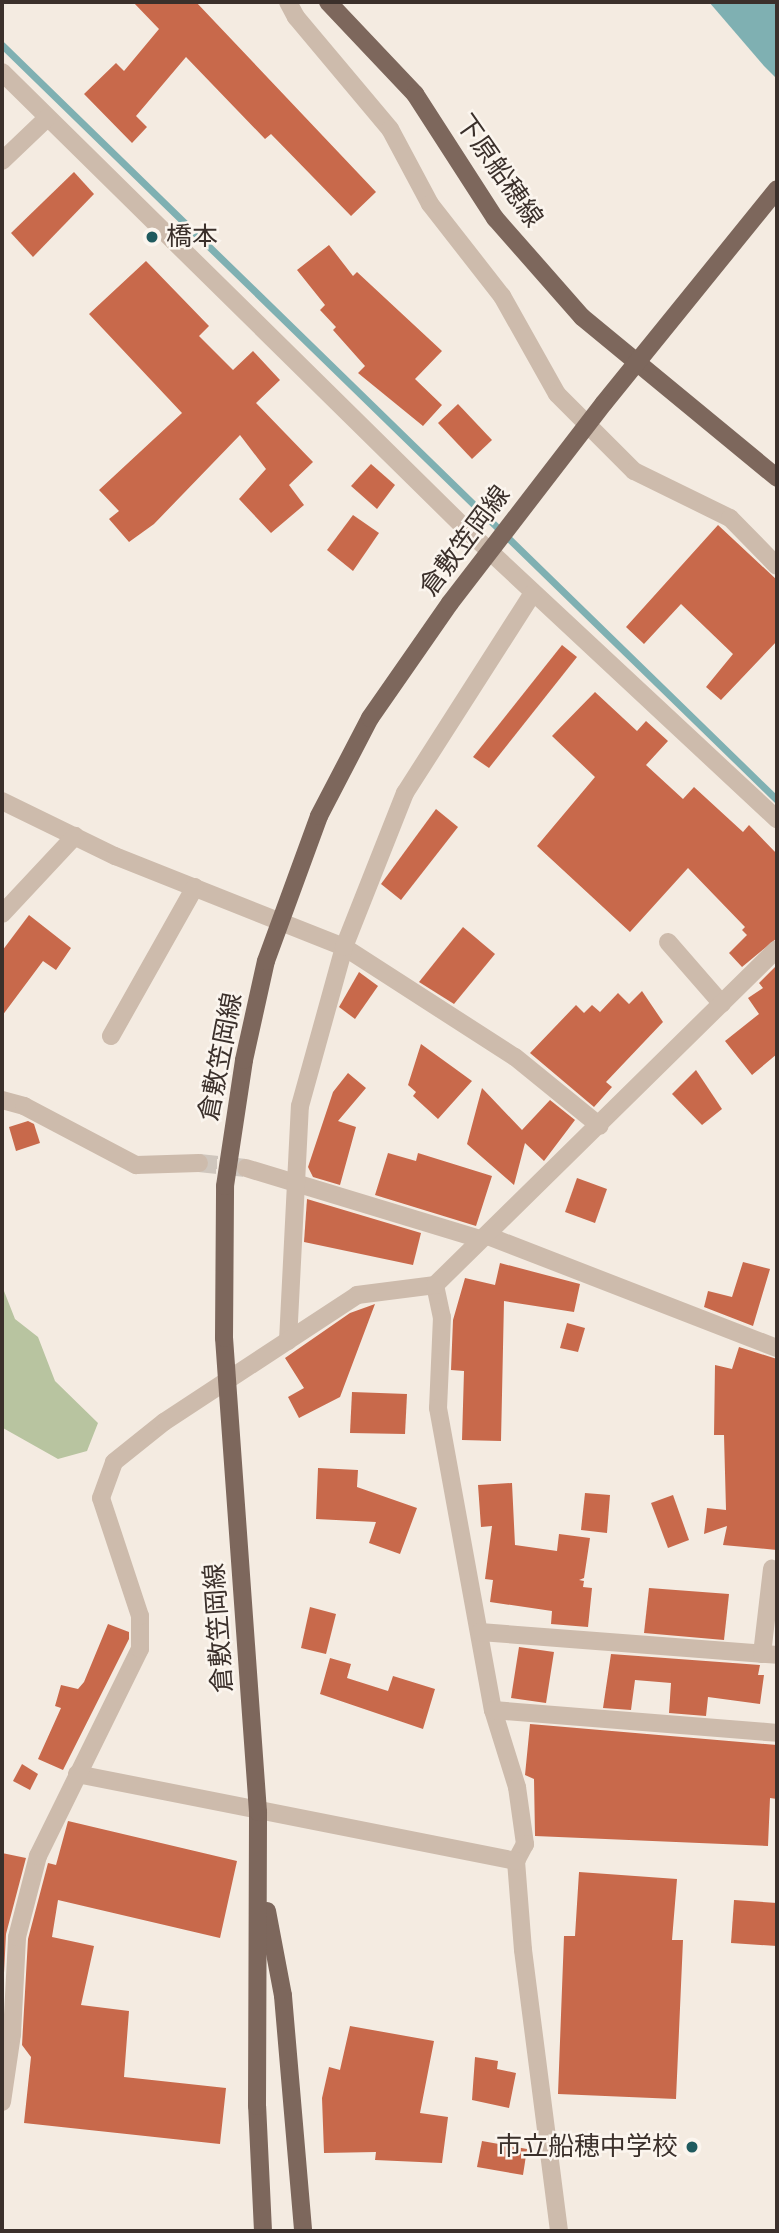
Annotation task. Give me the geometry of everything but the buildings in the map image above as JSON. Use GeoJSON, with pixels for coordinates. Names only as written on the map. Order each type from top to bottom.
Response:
{"type":"FeatureCollection","features":[{"type":"Feature","properties":{"kind":"main road","name":"下原船穂線"},"geometry":{"type":"LineString","coordinates":[[328,2],[415,94],[495,218],[545,278],[635,364]]}},
{"type":"Feature","properties":{"kind":"main road","name":"倉敷笠岡線"},"geometry":{"type":"LineString","coordinates":[[263,2231],[257,2106],[260,1869],[258,1812],[224,1338],[225,1186],[244,1060],[266,961],[319,816],[370,718],[450,603],[655,338],[777,189]]}},
{"type":"Feature","properties":{"kind":"main road"},"geometry":{"type":"LineString","coordinates":[[635,364],[759,460],[777,478]]}},
{"type":"Feature","properties":{"kind":"main road","name":"倉敷笠岡線"},"geometry":{"type":"LineString","coordinates":[[260,1869],[283,1996],[303,2231]]}},
{"type":"Feature","properties":{"kind":"street"},"geometry":{"type":"LineString","coordinates":[[288,2],[296,17],[390,129],[430,204],[502,296],[557,394],[634,471],[730,518],[777,566]]}},
{"type":"Feature","properties":{"kind":"street"},"geometry":{"type":"LineString","coordinates":[[2,72],[533,593],[777,819]]}},
{"type":"Feature","properties":{"kind":"street"},"geometry":{"type":"LineString","coordinates":[[2,161],[47,118]]}},
{"type":"Feature","properties":{"kind":"street"},"geometry":{"type":"LineString","coordinates":[[759,460],[777,470]]}},
{"type":"Feature","properties":{"kind":"street"},"geometry":{"type":"LineString","coordinates":[[288,1341],[293,1183],[300,1106],[344,947],[405,793],[533,593]]}},
{"type":"Feature","properties":{"kind":"street"},"geometry":{"type":"LineString","coordinates":[[2,802],[195,887],[344,947],[515,1057],[600,1126]]}},
{"type":"Feature","properties":{"kind":"street"},"geometry":{"type":"LineString","coordinates":[[2,914],[75,836]]}},
{"type":"Feature","properties":{"kind":"street"},"geometry":{"type":"LineString","coordinates":[[111,1036],[195,887]]}},
{"type":"Feature","properties":{"kind":"street"},"geometry":{"type":"LineString","coordinates":[[668,942],[722,1004]]}},
{"type":"Feature","properties":{"kind":"street"},"geometry":{"type":"LineString","coordinates":[[2,2102],[18,1937],[37,1856],[139,1648],[140,1616],[101,1498],[114,1462],[164,1422],[357,1295],[435,1285],[600,1126],[777,948]]}},
{"type":"Feature","properties":{"kind":"street"},"geometry":{"type":"LineString","coordinates":[[2,1100],[24,1105],[136,1165],[199,1163]]}},
{"type":"Feature","properties":{"kind":"street"},"geometry":{"type":"LineString","coordinates":[[246,1168],[484,1237],[777,1348]]}},
{"type":"Feature","properties":{"kind":"street"},"geometry":{"type":"LineString","coordinates":[[435,1285],[442,1317],[438,1408],[493,1710],[517,1787],[525,1844],[516,1861],[559,2231]]}},
{"type":"Feature","properties":{"kind":"street"},"geometry":{"type":"LineString","coordinates":[[480,1632],[770,1655],[772,1569]]}},
{"type":"Feature","properties":{"kind":"street"},"geometry":{"type":"LineString","coordinates":[[493,1710],[777,1733]]}},
{"type":"Feature","properties":{"kind":"street"},"geometry":{"type":"LineString","coordinates":[[77,1774],[516,1861]]}},
{"type":"Feature","properties":{"kind":"green space"},"geometry":{"type":"Polygon","coordinates":[[[2,1267],[4,1291],[15,1319],[38,1337],[55,1381],[98,1423],[87,1451],[58,1459],[3,1428],[2,1267]]]}},
{"type":"Feature","properties":{"kind":"water"},"geometry":{"type":"Polygon","coordinates":[[[709,2],[777,2],[777,79],[764,66],[709,2]]]}},
{"type":"Feature","properties":{"kind":"waterway"},"geometry":{"type":"LineString","coordinates":[[2,45],[777,800]]}},
{"type":"Feature","properties":{"kind":"tunnel"},"geometry":{"type":"LineString","coordinates":[[199,1163],[246,1168]]}},
{"type":"Feature","properties":{"kind":"place","name":"橋本"},"geometry":{"type":"Point","coordinates":[152,237]}},
{"type":"Feature","properties":{"kind":"place","name":"市立船穂中学校"},"geometry":{"type":"Point","coordinates":[692,2147]}}]}
